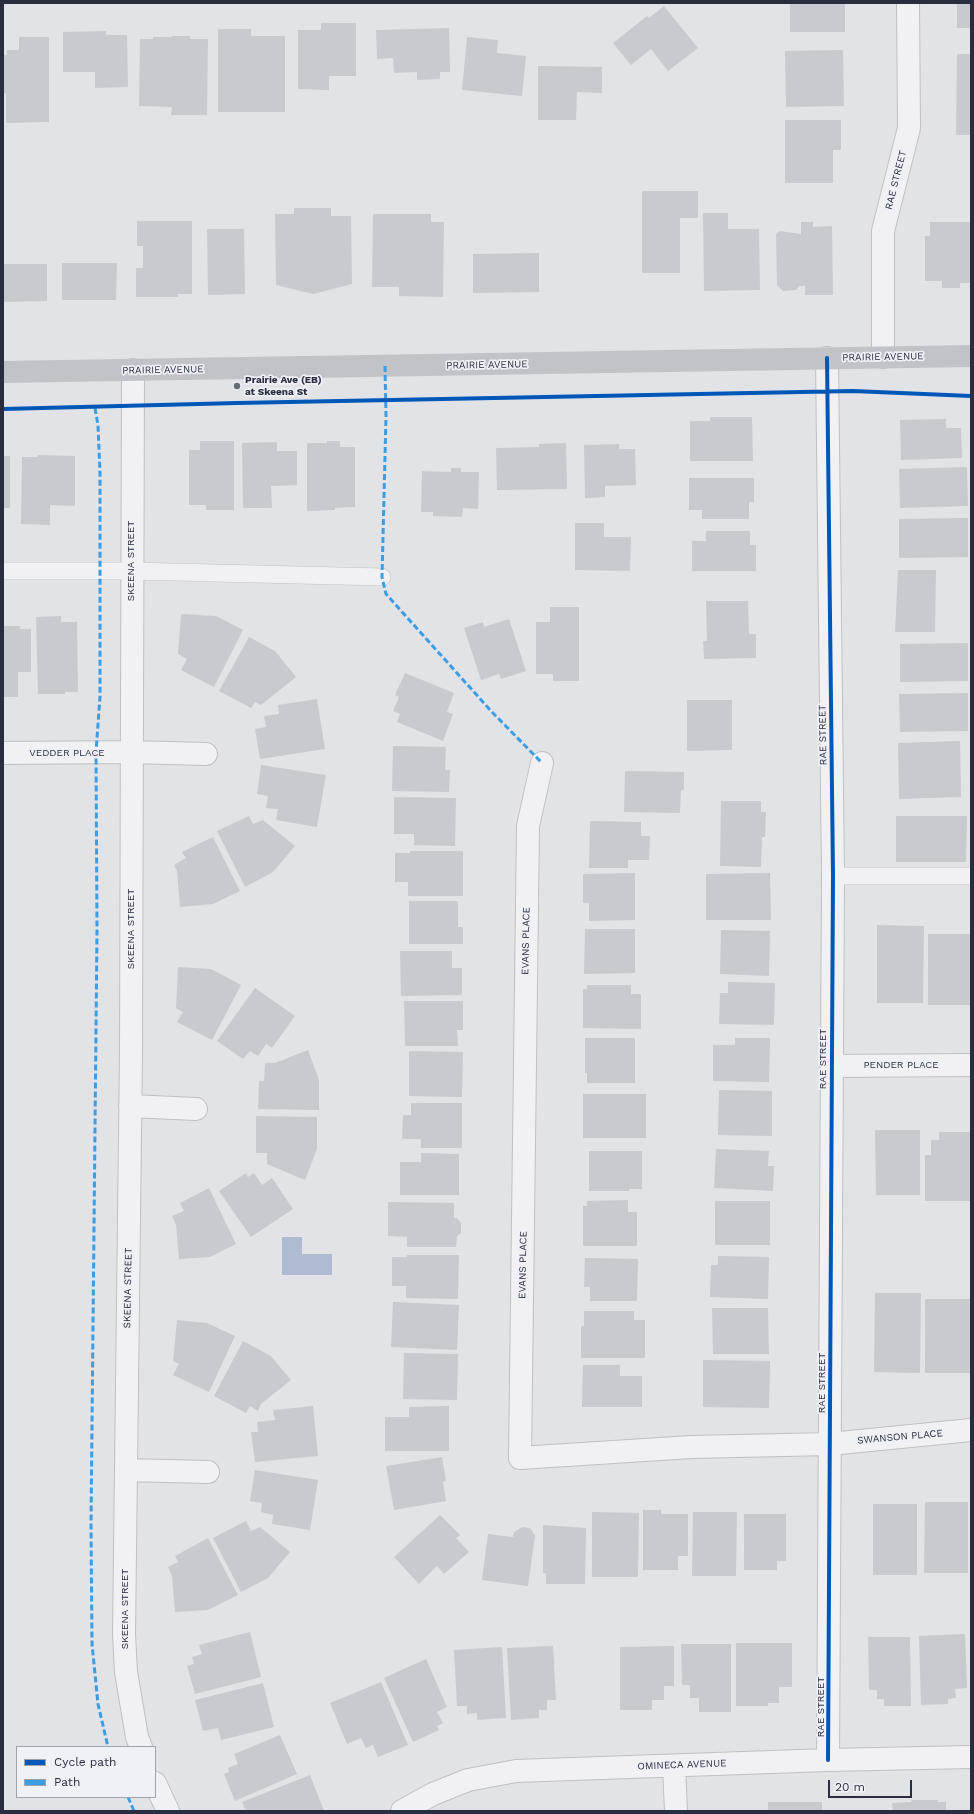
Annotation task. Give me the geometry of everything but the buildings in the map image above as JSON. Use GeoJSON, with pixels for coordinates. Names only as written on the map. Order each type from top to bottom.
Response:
{"type":"FeatureCollection","features":[{"type":"Feature","properties":{"kind":"main road","name":"PRAIRIE AVENUE"},"geometry":{"type":"LineString","coordinates":[[3,372],[971,356]]}},
{"type":"Feature","properties":{"kind":"street","name":"RAE STREET"},"geometry":{"type":"LineString","coordinates":[[883,357],[884,231],[909,128],[908,3]]}},
{"type":"Feature","properties":{"kind":"street","name":"RAE STREET"},"geometry":{"type":"LineString","coordinates":[[827,358],[833,876],[828,1760]]}},
{"type":"Feature","properties":{"kind":"street","name":"SKEENA STREET"},"geometry":{"type":"LineString","coordinates":[[133,370],[130,1106],[124,1634],[126,1672],[137,1737],[141,1746]]}},
{"type":"Feature","properties":{"kind":"street","name":"VEDDER PLACE"},"geometry":{"type":"LineString","coordinates":[[3,753],[131,752]]}},
{"type":"Feature","properties":{"kind":"street"},"geometry":{"type":"LineString","coordinates":[[131,752],[206,754]]}},
{"type":"Feature","properties":{"kind":"street","name":"EVANS PLACE"},"geometry":{"type":"LineString","coordinates":[[542,763],[528,826],[520,1458],[690,1447],[830,1444]]}},
{"type":"Feature","properties":{"kind":"street","name":"PENDER PLACE"},"geometry":{"type":"LineString","coordinates":[[831,1066],[971,1065]]}},
{"type":"Feature","properties":{"kind":"street"},"geometry":{"type":"LineString","coordinates":[[130,1106],[196,1109]]}},
{"type":"Feature","properties":{"kind":"street","name":"SWANSON PLACE"},"geometry":{"type":"LineString","coordinates":[[830,1444],[971,1430]]}},
{"type":"Feature","properties":{"kind":"street"},"geometry":{"type":"LineString","coordinates":[[126,1470],[208,1472]]}},
{"type":"Feature","properties":{"kind":"street","name":"OMINECA AVENUE"},"geometry":{"type":"LineString","coordinates":[[402,1811],[433,1794],[468,1780],[516,1771],[828,1760],[971,1757]]}},
{"type":"Feature","properties":{"kind":"street"},"geometry":{"type":"LineString","coordinates":[[674,1766],[676,1811]]}},
{"type":"Feature","properties":{"kind":"street"},"geometry":{"type":"LineString","coordinates":[[156,1785],[168,1811]]}},
{"type":"Feature","properties":{"kind":"lane"},"geometry":{"type":"LineString","coordinates":[[3,571],[131,571],[382,577]]}},
{"type":"Feature","properties":{"kind":"lane"},"geometry":{"type":"LineString","coordinates":[[833,876],[971,876]]}},
{"type":"Feature","properties":{"kind":"water"},"geometry":{"type":"Polygon","coordinates":[[[282,1237],[302,1237],[302,1254],[332,1254],[332,1275],[282,1275],[282,1237]]]}},
{"type":"Feature","properties":{"kind":"marked path"},"geometry":{"type":"LineString","coordinates":[[385,366],[386,416],[382,577],[386,594],[492,712],[542,763]]}},
{"type":"Feature","properties":{"kind":"marked path"},"geometry":{"type":"LineString","coordinates":[[95,408],[98,425],[100,473],[100,697],[96,752],[97,930],[91,1525],[92,1644],[98,1704],[108,1746]]}},
{"type":"Feature","properties":{"kind":"marked path"},"geometry":{"type":"LineString","coordinates":[[128,1798],[134,1811]]}},
{"type":"Feature","properties":{"kind":"cycle path"},"geometry":{"type":"LineString","coordinates":[[827,358],[833,876],[828,1760]]}},
{"type":"Feature","properties":{"kind":"cycle path"},"geometry":{"type":"LineString","coordinates":[[3,409],[853,391],[971,396]]}},
{"type":"Feature","properties":{"kind":"place","name":"Prairie Ave (EB) at Skeena St"},"geometry":{"type":"Point","coordinates":[237,386]}}]}
